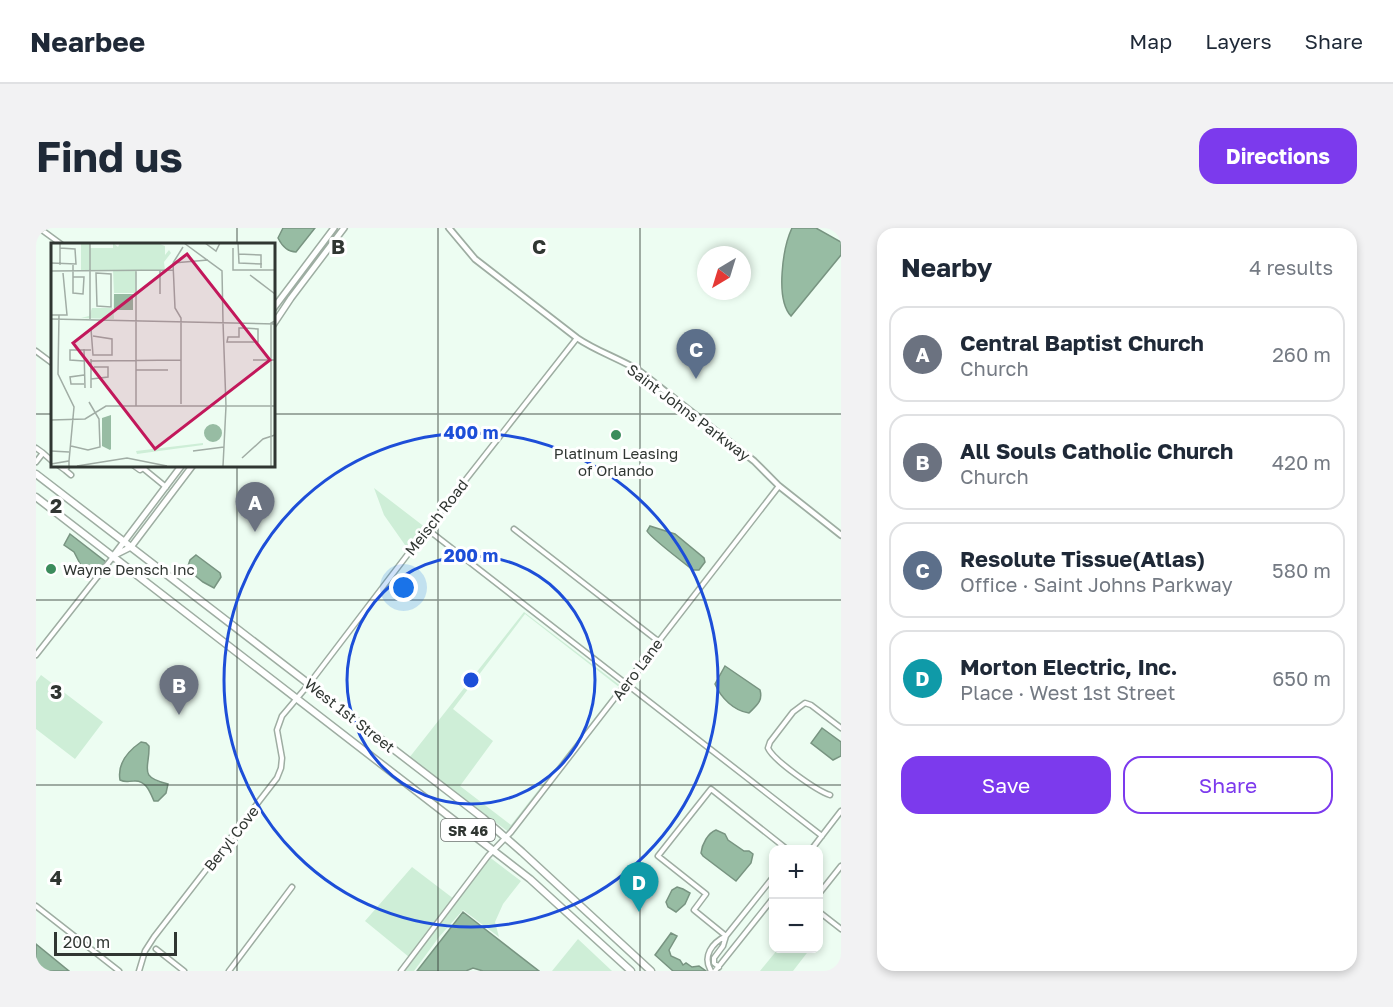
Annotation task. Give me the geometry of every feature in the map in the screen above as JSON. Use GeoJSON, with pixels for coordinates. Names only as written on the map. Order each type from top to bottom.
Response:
{"type":"FeatureCollection","features":[{"type":"Feature","properties":{"kind":"main road"},"geometry":{"type":"LineString","coordinates":[[317,263],[316,256],[332,235],[334,228]]}},
{"type":"Feature","properties":{"kind":"main road"},"geometry":{"type":"LineString","coordinates":[[274,308],[334,228]]}},
{"type":"Feature","properties":{"kind":"main road"},"geometry":{"type":"LineString","coordinates":[[274,324],[344,228]]}},
{"type":"Feature","properties":{"kind":"main road"},"geometry":{"type":"LineString","coordinates":[[113,556],[181,466]]}},
{"type":"Feature","properties":{"kind":"main road"},"geometry":{"type":"LineString","coordinates":[[113,556],[130,547],[193,466]]}},
{"type":"Feature","properties":{"kind":"main road","name":"West 1st Street"},"geometry":{"type":"LineString","coordinates":[[36,474],[506,838],[651,971]]}},
{"type":"Feature","properties":{"kind":"main road","name":"West 1st Street"},"geometry":{"type":"LineString","coordinates":[[36,497],[494,850],[551,896],[631,971]]}},
{"type":"Feature","properties":{"kind":"street"},"geometry":{"type":"LineString","coordinates":[[39,228],[60,243]]}},
{"type":"Feature","properties":{"kind":"street","name":"Saint Johns Parkway"},"geometry":{"type":"LineString","coordinates":[[449,228],[476,259],[591,348],[638,370],[754,461],[779,486],[841,535]]}},
{"type":"Feature","properties":{"kind":"street","name":"Meisch Road"},"geometry":{"type":"LineString","coordinates":[[297,698],[577,338]]}},
{"type":"Feature","properties":{"kind":"street"},"geometry":{"type":"LineString","coordinates":[[36,351],[51,362]]}},
{"type":"Feature","properties":{"kind":"street"},"geometry":{"type":"LineString","coordinates":[[36,448],[51,460]]}},
{"type":"Feature","properties":{"kind":"street"},"geometry":{"type":"LineString","coordinates":[[36,462],[43,453]]}},
{"type":"Feature","properties":{"kind":"street"},"geometry":{"type":"LineString","coordinates":[[59,466],[71,475]]}},
{"type":"Feature","properties":{"kind":"street"},"geometry":{"type":"LineString","coordinates":[[65,470],[67,466]]}},
{"type":"Feature","properties":{"kind":"street"},"geometry":{"type":"LineString","coordinates":[[146,467],[166,487]]}},
{"type":"Feature","properties":{"kind":"street","name":"Aero Lane"},"geometry":{"type":"LineString","coordinates":[[401,971],[779,486]]}},
{"type":"Feature","properties":{"kind":"street"},"geometry":{"type":"LineString","coordinates":[[427,530],[822,836]]}},
{"type":"Feature","properties":{"kind":"street"},"geometry":{"type":"LineString","coordinates":[[514,530],[658,642]]}},
{"type":"Feature","properties":{"kind":"street"},"geometry":{"type":"LineString","coordinates":[[36,655],[113,556]]}},
{"type":"Feature","properties":{"kind":"street","name":"Beryl Cove"},"geometry":{"type":"LineString","coordinates":[[139,971],[145,951],[154,937],[277,778],[282,758],[277,730],[279,721],[297,698]]}},
{"type":"Feature","properties":{"kind":"street"},"geometry":{"type":"LineString","coordinates":[[830,795],[818,790],[776,758],[768,748],[793,712],[805,703],[841,728]]}},
{"type":"Feature","properties":{"kind":"street"},"geometry":{"type":"LineString","coordinates":[[726,936],[694,910],[706,894],[658,856],[711,789],[783,845]]}},
{"type":"Feature","properties":{"kind":"street"},"geometry":{"type":"LineString","coordinates":[[814,845],[841,811]]}},
{"type":"Feature","properties":{"kind":"street"},"geometry":{"type":"LineString","coordinates":[[823,890],[841,866]]}},
{"type":"Feature","properties":{"kind":"street"},"geometry":{"type":"LineString","coordinates":[[711,971],[707,962],[708,953],[716,942],[726,936],[769,882]]}},
{"type":"Feature","properties":{"kind":"street"},"geometry":{"type":"LineString","coordinates":[[229,971],[292,887]]}},
{"type":"Feature","properties":{"kind":"street"},"geometry":{"type":"LineString","coordinates":[[726,936],[723,946],[714,958],[717,969],[772,899]]}},
{"type":"Feature","properties":{"kind":"street"},"geometry":{"type":"LineString","coordinates":[[36,906],[119,971]]}},
{"type":"Feature","properties":{"kind":"street"},"geometry":{"type":"LineString","coordinates":[[823,914],[841,929]]}},
{"type":"Feature","properties":{"kind":"street"},"geometry":{"type":"LineString","coordinates":[[156,950],[184,971]]}},
{"type":"Feature","properties":{"kind":"shaded area"},"geometry":{"type":"Polygon","coordinates":[[[283,228],[315,228],[296,252],[293,252],[287,250],[278,238],[283,228]]]}},
{"type":"Feature","properties":{"kind":"shaded area"},"geometry":{"type":"Polygon","coordinates":[[[792,228],[816,228],[841,242],[841,255],[791,316],[783,298],[782,273],[792,228]]]}},
{"type":"Feature","properties":{"kind":"shaded area"},"geometry":{"type":"Polygon","coordinates":[[[374,488],[430,531],[412,555],[384,515],[374,488]]]}},
{"type":"Feature","properties":{"kind":"shaded area"},"geometry":{"type":"Polygon","coordinates":[[[650,526],[675,534],[704,558],[705,562],[699,570],[693,570],[654,539],[647,531],[650,526]]]}},
{"type":"Feature","properties":{"kind":"shaded area"},"geometry":{"type":"Polygon","coordinates":[[[70,534],[106,562],[94,578],[87,577],[74,552],[64,545],[70,534]]]}},
{"type":"Feature","properties":{"kind":"shaded area"},"geometry":{"type":"Polygon","coordinates":[[[196,555],[220,573],[221,577],[214,588],[187,569],[190,560],[196,555]]]}},
{"type":"Feature","properties":{"kind":"shaded area"},"geometry":{"type":"Polygon","coordinates":[[[524,612],[622,687],[510,833],[409,758],[524,612]],[[525,614],[453,709],[493,741],[460,786],[511,825],[619,687],[525,614]]]}},
{"type":"Feature","properties":{"kind":"shaded area"},"geometry":{"type":"Polygon","coordinates":[[[725,666],[760,690],[760,700],[749,713],[733,707],[724,699],[715,684],[725,666]]]}},
{"type":"Feature","properties":{"kind":"shaded area"},"geometry":{"type":"Polygon","coordinates":[[[41,675],[103,722],[75,759],[36,729],[36,682],[41,675]]]}},
{"type":"Feature","properties":{"kind":"shaded area"},"geometry":{"type":"Polygon","coordinates":[[[822,728],[841,742],[841,756],[833,760],[811,743],[822,728]]]}},
{"type":"Feature","properties":{"kind":"shaded area"},"geometry":{"type":"Polygon","coordinates":[[[141,742],[149,746],[147,771],[149,775],[168,784],[166,793],[158,801],[154,801],[142,782],[120,780],[120,768],[124,758],[141,742]]]}},
{"type":"Feature","properties":{"kind":"shaded area"},"geometry":{"type":"Polygon","coordinates":[[[716,830],[725,834],[728,840],[744,851],[753,854],[751,863],[736,881],[701,853],[706,839],[716,830]]]}},
{"type":"Feature","properties":{"kind":"shaded area"},"geometry":{"type":"Polygon","coordinates":[[[488,856],[521,881],[503,904],[495,922],[499,937],[463,910],[439,937],[414,971],[398,971],[409,957],[365,921],[412,867],[454,899],[488,856]]]}},
{"type":"Feature","properties":{"kind":"shaded area"},"geometry":{"type":"Polygon","coordinates":[[[677,887],[690,893],[685,904],[676,912],[668,907],[666,902],[672,890],[677,887]]]}},
{"type":"Feature","properties":{"kind":"shaded area"},"geometry":{"type":"Polygon","coordinates":[[[463,912],[539,971],[483,971],[473,968],[466,971],[417,971],[463,912]]]}},
{"type":"Feature","properties":{"kind":"shaded area"},"geometry":{"type":"Polygon","coordinates":[[[671,933],[677,936],[669,950],[671,956],[680,960],[683,965],[686,963],[692,967],[699,966],[706,971],[673,971],[655,955],[671,933]]]}},
{"type":"Feature","properties":{"kind":"shaded area"},"geometry":{"type":"Polygon","coordinates":[[[578,939],[612,971],[552,971],[578,939]]]}},
{"type":"Feature","properties":{"kind":"shaded area"},"geometry":{"type":"Polygon","coordinates":[[[36,944],[69,971],[36,971],[36,944]]]}},
{"type":"Feature","properties":{"kind":"shaded area"},"geometry":{"type":"Polygon","coordinates":[[[775,953],[807,953],[793,971],[760,971],[775,953]]]}},
{"type":"Feature","properties":{"kind":"place","name":"Resolute Tissue(Atlas)"},"geometry":{"type":"Point","coordinates":[696,379]}},
{"type":"Feature","properties":{"kind":"place","name":"Platinum Leasing of Orlando"},"geometry":{"type":"Point","coordinates":[616,435]}},
{"type":"Feature","properties":{"kind":"place","name":"Central Baptist Church"},"geometry":{"type":"Point","coordinates":[255,532]}},
{"type":"Feature","properties":{"kind":"place","name":"Wayne Densch Inc"},"geometry":{"type":"Point","coordinates":[51,569]}},
{"type":"Feature","properties":{"kind":"place","name":"All Souls Catholic Church"},"geometry":{"type":"Point","coordinates":[179,715]}},
{"type":"Feature","properties":{"kind":"place","name":"Morton Electric, Inc."},"geometry":{"type":"Point","coordinates":[639,912]}}]}
